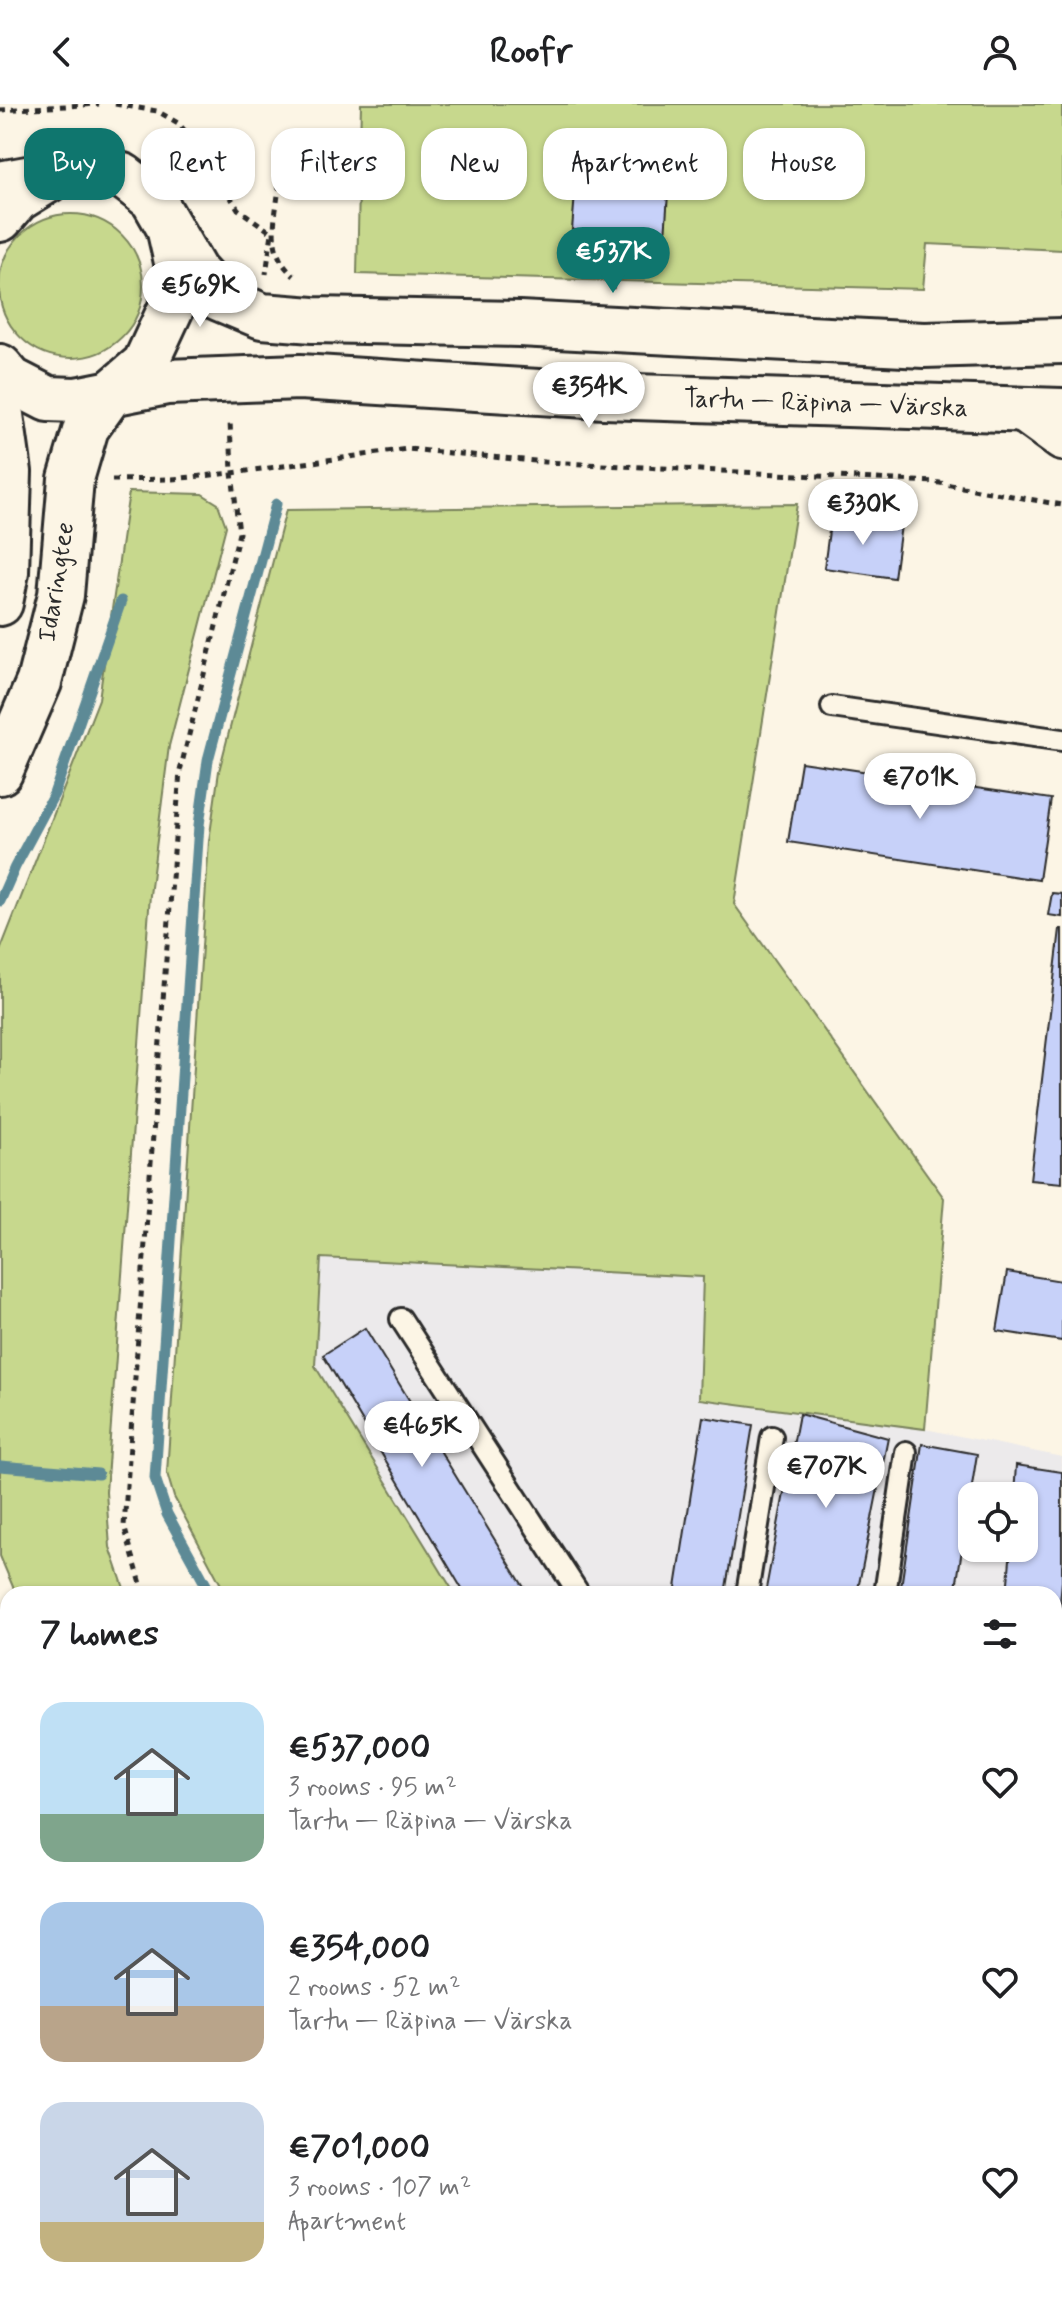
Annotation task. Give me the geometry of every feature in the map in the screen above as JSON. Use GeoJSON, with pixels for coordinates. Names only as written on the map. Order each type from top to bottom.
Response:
{"type":"FeatureCollection","features":[{"type":"Feature","properties":{"kind":"main road"},"geometry":{"type":"LineString","coordinates":[[125,178],[153,199],[195,272],[219,298],[262,316],[313,320],[519,324],[924,345],[1062,341]]}},
{"type":"Feature","properties":{"kind":"main road"},"geometry":{"type":"LineString","coordinates":[[0,184],[24,180]]}},
{"type":"Feature","properties":{"kind":"main road"},"geometry":{"type":"LineString","coordinates":[[0,219],[24,195]]}},
{"type":"Feature","properties":{"kind":"main road","name":"Idaringtee"},"geometry":{"type":"LineString","coordinates":[[0,772],[39,682],[61,595],[71,479],[86,428],[111,393],[145,364],[179,291],[177,262],[169,227]]}},
{"type":"Feature","properties":{"kind":"main road","name":"Tartu — Räpina — Värska"},"geometry":{"type":"LineString","coordinates":[[0,367],[11,380],[48,399],[76,400],[167,382],[300,377],[619,397],[1042,411]]}},
{"type":"Feature","properties":{"kind":"main road","name":"Idaringtee"},"geometry":{"type":"LineString","coordinates":[[0,408],[9,472],[6,572],[0,603]]}},
{"type":"Feature","properties":{"kind":"street"},"geometry":{"type":"LineString","coordinates":[[1042,411],[1062,440]]}},
{"type":"Feature","properties":{"kind":"lane"},"geometry":{"type":"LineString","coordinates":[[832,707],[1062,740]]}},
{"type":"Feature","properties":{"kind":"lane"},"geometry":{"type":"LineString","coordinates":[[401,1319],[574,1586]]}},
{"type":"Feature","properties":{"kind":"lane"},"geometry":{"type":"LineString","coordinates":[[748,1586],[772,1437]]}},
{"type":"Feature","properties":{"kind":"lane"},"geometry":{"type":"LineString","coordinates":[[886,1586],[906,1452]]}},
{"type":"Feature","properties":{"kind":"path"},"geometry":{"type":"LineString","coordinates":[[0,110],[99,104]]}},
{"type":"Feature","properties":{"kind":"path"},"geometry":{"type":"LineString","coordinates":[[115,104],[157,111],[178,123],[200,148],[238,209],[272,233]]}},
{"type":"Feature","properties":{"kind":"path"},"geometry":{"type":"LineString","coordinates":[[266,274],[277,200]]}},
{"type":"Feature","properties":{"kind":"path"},"geometry":{"type":"LineString","coordinates":[[142,1586],[124,1526],[166,938],[180,771],[239,533],[232,473],[230,413]]}},
{"type":"Feature","properties":{"kind":"path"},"geometry":{"type":"LineString","coordinates":[[130,481],[232,473],[408,449],[545,462],[934,482],[1062,505]]}},
{"type":"Feature","properties":{"kind":"shaded area"},"geometry":{"type":"Polygon","coordinates":[[[320,1258],[704,1277],[699,1399],[925,1429],[1062,1457],[1062,1586],[450,1586],[314,1365],[320,1258]]]}},
{"type":"Feature","properties":{"kind":"green space"},"geometry":{"type":"Polygon","coordinates":[[[361,104],[1062,104],[1062,250],[927,244],[923,289],[357,274],[359,200],[405,200],[405,128],[360,128],[361,104]]]}},
{"type":"Feature","properties":{"kind":"green space"},"geometry":{"type":"Polygon","coordinates":[[[71,214],[98,220],[122,235],[137,259],[143,286],[137,313],[122,337],[98,352],[71,358],[44,352],[20,337],[5,313],[-1,286],[5,259],[20,235],[44,220],[71,214]]]}},
{"type":"Feature","properties":{"kind":"green space"},"geometry":{"type":"Polygon","coordinates":[[[129,492],[202,494],[218,504],[226,526],[169,746],[150,895],[106,1492],[110,1547],[123,1586],[13,1586],[0,1556],[0,951],[99,699],[129,492]]]}},
{"type":"Feature","properties":{"kind":"green space"},"geometry":{"type":"Polygon","coordinates":[[[797,504],[734,904],[944,1198],[925,1429],[699,1399],[703,1277],[321,1258],[315,1366],[450,1586],[222,1586],[174,1497],[167,1473],[209,841],[219,771],[286,510],[797,504]]]}},
{"type":"Feature","properties":{"kind":"building"},"geometry":{"type":"Polygon","coordinates":[[[574,200],[668,200],[665,237],[572,230],[574,200]]]}},
{"type":"Feature","properties":{"kind":"building"},"geometry":{"type":"Polygon","coordinates":[[[831,516],[901,525],[894,578],[824,568],[831,516]]]}},
{"type":"Feature","properties":{"kind":"building"},"geometry":{"type":"Polygon","coordinates":[[[801,762],[1051,799],[1039,880],[788,842],[801,762]]]}},
{"type":"Feature","properties":{"kind":"building"},"geometry":{"type":"Polygon","coordinates":[[[1052,893],[1062,894],[1062,917],[1048,915],[1052,893]]]}},
{"type":"Feature","properties":{"kind":"building"},"geometry":{"type":"Polygon","coordinates":[[[1062,929],[1062,1183],[1030,1180],[1062,929]]]}},
{"type":"Feature","properties":{"kind":"building"},"geometry":{"type":"Polygon","coordinates":[[[1007,1272],[1062,1281],[1062,1341],[997,1331],[1007,1272]]]}},
{"type":"Feature","properties":{"kind":"building"},"geometry":{"type":"Polygon","coordinates":[[[365,1328],[523,1586],[460,1586],[323,1355],[365,1328]]]}},
{"type":"Feature","properties":{"kind":"building"},"geometry":{"type":"Polygon","coordinates":[[[799,1414],[888,1438],[859,1586],[767,1586],[799,1414]]]}},
{"type":"Feature","properties":{"kind":"building"},"geometry":{"type":"Polygon","coordinates":[[[703,1417],[753,1425],[726,1586],[676,1586],[703,1417]]]}},
{"type":"Feature","properties":{"kind":"building"},"geometry":{"type":"Polygon","coordinates":[[[922,1444],[977,1454],[973,1482],[958,1482],[960,1562],[956,1586],[901,1586],[922,1444]]]}},
{"type":"Feature","properties":{"kind":"building"},"geometry":{"type":"Polygon","coordinates":[[[1016,1465],[1062,1472],[1062,1586],[1008,1586],[1010,1562],[1038,1562],[1038,1482],[1015,1482],[1016,1465]]]}},
{"type":"Feature","properties":{"kind":"waterway"},"geometry":{"type":"LineString","coordinates":[[207,1586],[167,1514],[155,1478],[199,825],[208,760],[276,504]]}},
{"type":"Feature","properties":{"kind":"waterway"},"geometry":{"type":"LineString","coordinates":[[0,901],[54,794],[121,601]]}},
{"type":"Feature","properties":{"kind":"waterway"},"geometry":{"type":"LineString","coordinates":[[0,1466],[98,1474]]}}]}
